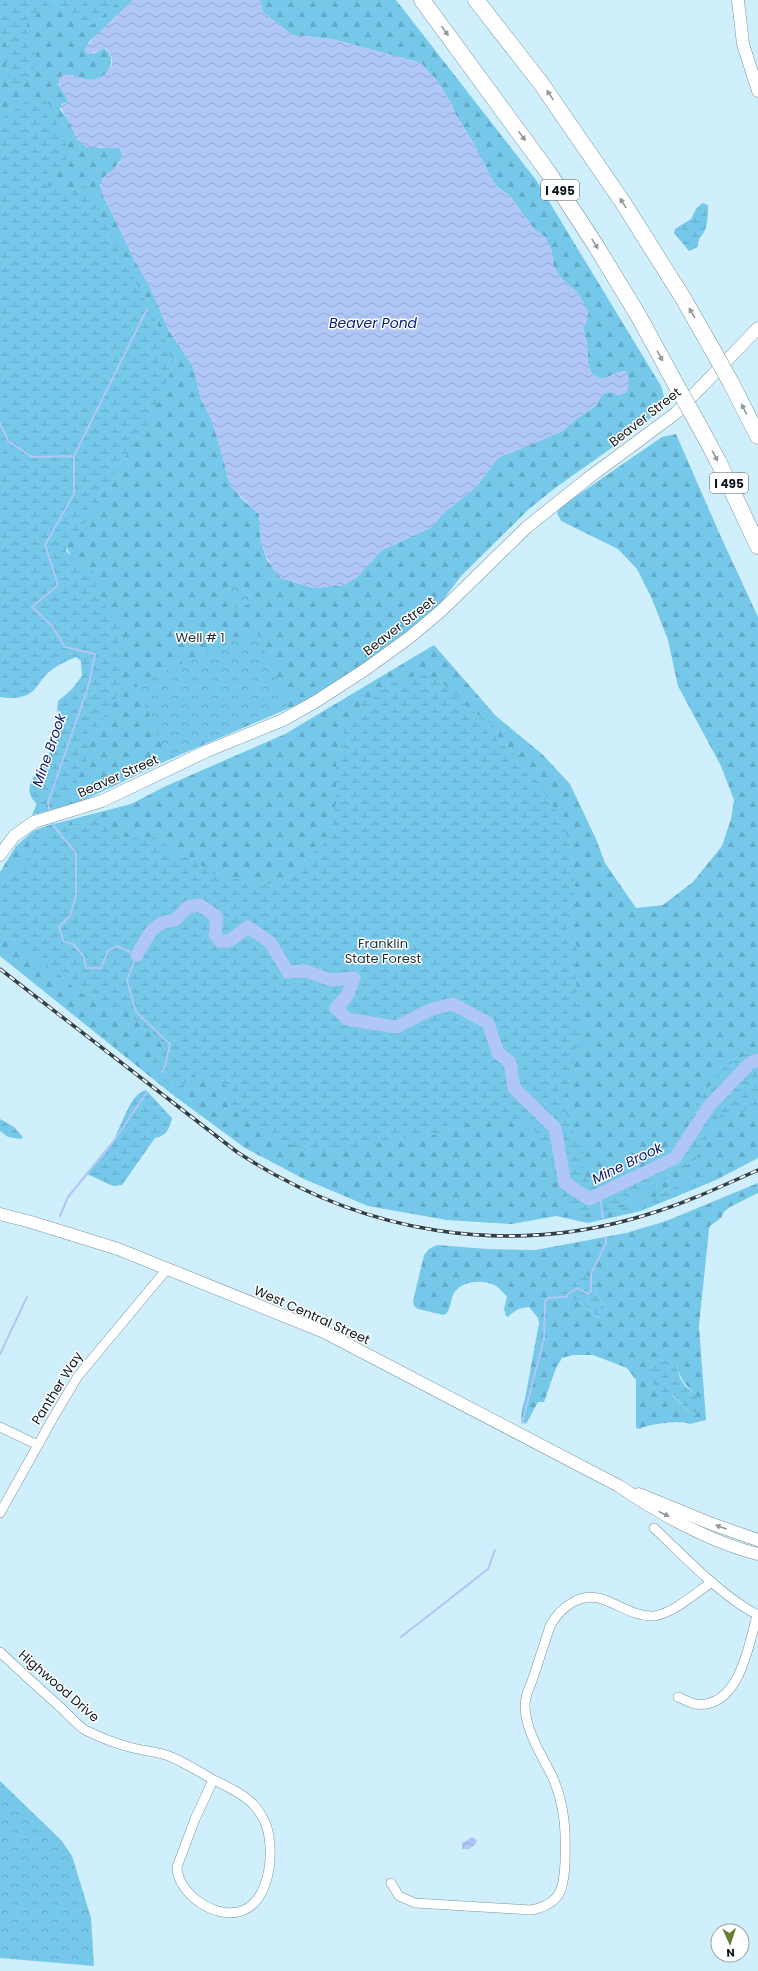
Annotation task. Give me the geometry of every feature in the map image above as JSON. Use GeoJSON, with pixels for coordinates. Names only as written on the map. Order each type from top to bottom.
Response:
{"type":"FeatureCollection","features":[{"type":"Feature","properties":{"kind":"highway","name":"I 495"},"geometry":{"type":"LineString","coordinates":[[422,0],[552,178],[596,246],[638,315],[697,422],[718,461],[758,546]]}},
{"type":"Feature","properties":{"kind":"highway"},"geometry":{"type":"LineString","coordinates":[[476,0],[540,82],[622,200],[711,347],[758,436]]}},
{"type":"Feature","properties":{"kind":"main road"},"geometry":{"type":"LineString","coordinates":[[738,0],[743,44],[758,91]]}},
{"type":"Feature","properties":{"kind":"main road","name":"Beaver Street"},"geometry":{"type":"LineString","coordinates":[[0,855],[12,838],[22,829],[34,822],[102,801],[207,751],[283,720],[315,702],[366,669],[410,637],[442,610],[527,527],[587,479],[676,413],[758,328]]}},
{"type":"Feature","properties":{"kind":"main road","name":"West Central Street"},"geometry":{"type":"LineString","coordinates":[[0,1214],[118,1249],[324,1332],[619,1486],[712,1524],[758,1540]]}},
{"type":"Feature","properties":{"kind":"main road","name":"West Central Street"},"geometry":{"type":"LineString","coordinates":[[619,1486],[650,1507],[704,1534],[745,1551],[758,1554]]}},
{"type":"Feature","properties":{"kind":"street","name":"Panther Way"},"geometry":{"type":"LineString","coordinates":[[0,1514],[38,1445],[84,1367],[167,1269]]}},
{"type":"Feature","properties":{"kind":"street"},"geometry":{"type":"LineString","coordinates":[[0,1427],[38,1445]]}},
{"type":"Feature","properties":{"kind":"street"},"geometry":{"type":"LineString","coordinates":[[654,1528],[712,1582],[744,1608],[758,1615],[747,1653],[734,1685],[724,1695],[707,1703],[695,1704],[678,1697]]}},
{"type":"Feature","properties":{"kind":"street"},"geometry":{"type":"LineString","coordinates":[[391,1883],[399,1896],[415,1904],[531,1910],[540,1908],[557,1898],[561,1892],[565,1879],[566,1829],[564,1812],[553,1780],[531,1732],[525,1703],[550,1626],[562,1610],[574,1601],[586,1598],[600,1598],[634,1613],[656,1616],[675,1608],[712,1582]]}},
{"type":"Feature","properties":{"kind":"street","name":"Highwood Drive"},"geometry":{"type":"LineString","coordinates":[[0,1652],[84,1728],[109,1741],[168,1756],[232,1789],[253,1804],[260,1813],[268,1831],[271,1851],[268,1873],[264,1887],[255,1900],[244,1910],[233,1912],[212,1908],[190,1896],[182,1886],[177,1873],[177,1867],[195,1819],[213,1780]]}},
{"type":"Feature","properties":{"kind":"green space","name":"Well # 1"},"geometry":{"type":"Polygon","coordinates":[[[0,0],[133,0],[88,43],[93,54],[104,48],[109,53],[111,63],[109,69],[102,77],[96,80],[83,80],[72,75],[58,84],[68,99],[68,102],[62,104],[60,109],[70,122],[77,139],[99,148],[119,148],[122,152],[122,157],[118,163],[100,185],[103,195],[134,259],[150,287],[169,331],[193,366],[201,399],[211,418],[219,441],[228,478],[240,497],[259,514],[261,541],[267,560],[281,578],[314,588],[344,585],[357,577],[382,550],[430,528],[446,511],[476,487],[498,458],[563,431],[576,419],[597,405],[604,393],[608,392],[619,395],[627,390],[627,372],[622,371],[603,379],[592,375],[588,364],[587,344],[583,328],[587,319],[578,293],[561,278],[553,265],[552,252],[545,237],[534,229],[510,196],[497,187],[474,144],[456,115],[451,103],[438,82],[421,63],[332,39],[292,35],[263,12],[260,0],[396,0],[536,180],[661,386],[665,400],[661,410],[529,509],[461,576],[434,612],[364,665],[308,700],[166,761],[78,803],[32,815],[55,761],[99,676],[73,561],[53,519],[0,276],[0,0]]]}},
{"type":"Feature","properties":{"kind":"green space"},"geometry":{"type":"Polygon","coordinates":[[[0,0],[121,0],[92,25],[83,23],[60,4],[49,7],[44,12],[33,16],[29,20],[27,29],[36,56],[35,63],[32,73],[25,84],[21,88],[17,89],[12,86],[12,82],[8,77],[5,57],[6,38],[4,34],[0,34],[0,0]]]}},
{"type":"Feature","properties":{"kind":"green space"},"geometry":{"type":"Polygon","coordinates":[[[46,100],[50,105],[69,153],[48,185],[63,193],[81,186],[86,187],[125,259],[167,344],[173,361],[171,372],[160,394],[150,423],[118,467],[95,508],[67,546],[66,551],[76,561],[93,571],[99,597],[121,626],[123,633],[117,654],[123,674],[122,685],[114,704],[92,735],[86,766],[80,771],[78,781],[72,790],[56,803],[39,806],[31,796],[31,781],[50,752],[56,738],[58,701],[71,690],[82,676],[81,661],[76,657],[62,663],[52,670],[45,676],[35,689],[27,695],[14,698],[0,697],[0,121],[25,102],[46,100]]]}},
{"type":"Feature","properties":{"kind":"green space"},"geometry":{"type":"Polygon","coordinates":[[[702,203],[708,205],[708,218],[706,226],[700,237],[698,247],[689,251],[674,233],[675,229],[691,219],[696,209],[702,203]]]}},
{"type":"Feature","properties":{"kind":"green space","name":"Franklin State Forest"},"geometry":{"type":"Polygon","coordinates":[[[676,434],[758,617],[758,1158],[716,1180],[641,1211],[588,1223],[556,1216],[512,1224],[447,1220],[368,1206],[304,1179],[245,1148],[173,1095],[0,956],[0,872],[16,846],[33,831],[46,826],[131,804],[166,786],[285,734],[434,645],[496,716],[542,754],[570,784],[596,839],[605,863],[636,908],[663,905],[693,882],[722,846],[731,819],[734,800],[721,766],[678,686],[668,640],[652,599],[637,569],[618,549],[561,521],[557,513],[562,506],[662,437],[676,434]]]}},
{"type":"Feature","properties":{"kind":"green space"},"geometry":{"type":"Polygon","coordinates":[[[241,581],[252,602],[238,610],[226,589],[241,581]]]}},
{"type":"Feature","properties":{"kind":"green space"},"geometry":{"type":"Polygon","coordinates":[[[257,631],[288,705],[167,758],[136,683],[257,631]]]}},
{"type":"Feature","properties":{"kind":"green space"},"geometry":{"type":"Polygon","coordinates":[[[424,675],[439,681],[456,693],[470,709],[497,728],[499,732],[498,742],[510,750],[516,757],[522,771],[540,782],[546,796],[561,819],[569,841],[576,903],[572,912],[567,918],[567,927],[578,948],[574,961],[579,1008],[582,1015],[581,1042],[575,1056],[570,1083],[563,1103],[576,1139],[583,1152],[583,1173],[589,1181],[601,1183],[627,1179],[644,1169],[664,1162],[688,1130],[690,1113],[722,1069],[743,1056],[758,1051],[758,1105],[738,1114],[723,1114],[718,1119],[696,1159],[631,1201],[607,1210],[582,1214],[576,1212],[557,1182],[547,1146],[527,1122],[491,1120],[467,1123],[434,1135],[387,1140],[366,1147],[350,1150],[306,1151],[262,1133],[231,1107],[227,1087],[211,1075],[204,1072],[198,1073],[193,1075],[181,1086],[176,1087],[166,1083],[157,1075],[151,1066],[154,1058],[163,1048],[157,1036],[137,1022],[126,1011],[110,1008],[81,993],[48,966],[34,959],[0,935],[0,886],[7,875],[23,869],[30,843],[37,833],[46,832],[52,835],[56,829],[82,823],[95,818],[101,819],[115,833],[127,838],[152,837],[161,840],[173,853],[189,858],[217,875],[262,884],[281,882],[300,873],[306,867],[309,857],[324,844],[330,834],[336,802],[336,763],[340,758],[340,742],[343,736],[344,726],[357,714],[364,701],[373,699],[389,684],[409,677],[424,675]]]}},
{"type":"Feature","properties":{"kind":"green space"},"geometry":{"type":"Polygon","coordinates":[[[146,1090],[172,1118],[165,1134],[155,1138],[122,1185],[113,1186],[87,1174],[111,1145],[130,1105],[140,1093],[146,1090]]]}},
{"type":"Feature","properties":{"kind":"green space"},"geometry":{"type":"Polygon","coordinates":[[[0,1119],[14,1127],[23,1137],[21,1139],[8,1137],[0,1131],[0,1119]]]}},
{"type":"Feature","properties":{"kind":"green space"},"geometry":{"type":"Polygon","coordinates":[[[700,1178],[703,1181],[702,1185],[656,1204],[631,1213],[614,1213],[617,1209],[650,1199],[684,1182],[700,1178]]]}},
{"type":"Feature","properties":{"kind":"green space"},"geometry":{"type":"Polygon","coordinates":[[[758,1183],[758,1193],[730,1207],[724,1212],[721,1218],[710,1226],[709,1229],[699,1326],[706,1420],[690,1424],[680,1422],[657,1424],[640,1429],[636,1428],[636,1380],[627,1368],[593,1355],[573,1355],[562,1358],[556,1368],[544,1402],[538,1402],[526,1424],[521,1421],[522,1409],[539,1323],[538,1318],[529,1307],[515,1311],[508,1317],[506,1316],[504,1309],[507,1297],[496,1286],[486,1282],[474,1282],[462,1285],[454,1293],[449,1309],[444,1315],[418,1309],[414,1306],[413,1301],[424,1255],[429,1249],[437,1245],[487,1249],[536,1250],[626,1233],[666,1221],[758,1183]],[[594,1281],[577,1300],[600,1318],[606,1310],[597,1293],[594,1281]],[[676,1364],[672,1395],[689,1412],[696,1413],[696,1394],[683,1381],[676,1364]]]}},
{"type":"Feature","properties":{"kind":"green space"},"geometry":{"type":"Polygon","coordinates":[[[587,1275],[594,1281],[597,1293],[606,1310],[605,1316],[600,1318],[577,1300],[559,1297],[562,1290],[587,1275]]]}},
{"type":"Feature","properties":{"kind":"green space"},"geometry":{"type":"Polygon","coordinates":[[[657,1356],[672,1360],[676,1364],[680,1378],[685,1386],[696,1394],[699,1406],[696,1413],[689,1412],[673,1395],[655,1392],[650,1376],[650,1359],[657,1356]]]}},
{"type":"Feature","properties":{"kind":"green space"},"geometry":{"type":"Polygon","coordinates":[[[0,1781],[61,1840],[72,1856],[91,1918],[94,1966],[0,1958],[0,1781]]]}},
{"type":"Feature","properties":{"kind":"water","name":"Beaver Pond"},"geometry":{"type":"Polygon","coordinates":[[[133,0],[260,0],[263,12],[292,35],[332,39],[421,63],[438,82],[451,103],[456,115],[474,144],[497,187],[510,196],[534,229],[545,237],[552,252],[553,265],[561,278],[578,293],[589,312],[583,328],[587,344],[588,364],[592,375],[603,379],[622,371],[627,372],[629,382],[627,392],[619,395],[608,392],[604,393],[597,405],[576,419],[563,431],[498,458],[476,487],[446,511],[430,528],[382,550],[357,577],[344,585],[314,588],[281,578],[272,568],[264,551],[261,541],[259,514],[231,487],[211,418],[201,399],[193,366],[169,331],[150,287],[134,259],[102,193],[100,185],[102,179],[117,166],[122,158],[119,148],[86,147],[77,139],[60,106],[68,102],[59,85],[60,78],[63,74],[86,79],[97,79],[111,67],[112,57],[105,48],[87,55],[84,50],[97,34],[133,0]]]}},
{"type":"Feature","properties":{"kind":"water"},"geometry":{"type":"Polygon","coordinates":[[[472,1837],[477,1840],[476,1844],[469,1849],[462,1849],[462,1843],[472,1837]]]}},
{"type":"Feature","properties":{"kind":"waterway"},"geometry":{"type":"LineString","coordinates":[[74,456],[147,309]]}},
{"type":"Feature","properties":{"kind":"waterway","name":"Mine Brook"},"geometry":{"type":"LineString","coordinates":[[0,423],[8,441],[32,457],[74,456],[74,494],[45,545],[58,585],[32,607],[52,626],[65,647],[95,654],[89,684],[48,803],[50,812]]}},
{"type":"Feature","properties":{"kind":"waterway","name":"Mine Brook"},"geometry":{"type":"LineString","coordinates":[[52,820],[53,825],[76,853],[76,896],[70,916],[59,927],[64,942],[73,944],[84,957],[86,968],[101,968],[108,951],[117,946],[137,955],[127,980],[136,1012],[170,1044],[165,1067],[162,1072]]}},
{"type":"Feature","properties":{"kind":"waterway","name":"Mine Brook"},"geometry":{"type":"LineString","coordinates":[[137,955],[148,936],[156,927],[167,921],[175,920],[188,907],[200,905],[217,917],[215,935],[220,941],[229,941],[248,927],[270,942],[288,972],[306,971],[331,980],[354,978],[347,996],[336,1008],[347,1019],[396,1027],[432,1009],[453,1004],[488,1023],[498,1053],[510,1062],[514,1088],[555,1128],[565,1183],[589,1199],[675,1158],[709,1106],[750,1063],[758,1060]]}},
{"type":"Feature","properties":{"kind":"waterway"},"geometry":{"type":"LineString","coordinates":[[60,1216],[68,1197],[113,1142],[147,1092]]}},
{"type":"Feature","properties":{"kind":"waterway"},"geometry":{"type":"LineString","coordinates":[[600,1194],[603,1218]]}},
{"type":"Feature","properties":{"kind":"waterway"},"geometry":{"type":"LineString","coordinates":[[522,1423],[544,1339],[545,1301],[548,1298],[566,1297],[569,1293],[578,1288],[588,1294],[591,1291],[591,1274],[606,1243],[606,1237]]}},
{"type":"Feature","properties":{"kind":"waterway"},"geometry":{"type":"LineString","coordinates":[[0,1354],[27,1297]]}},
{"type":"Feature","properties":{"kind":"waterway"},"geometry":{"type":"LineString","coordinates":[[401,1637],[488,1569],[495,1550]]}},
{"type":"Feature","properties":{"kind":"railway"},"geometry":{"type":"LineString","coordinates":[[0,969],[237,1152],[284,1180],[334,1202],[384,1219],[436,1230],[488,1236],[542,1235],[595,1228],[663,1210],[758,1170]]}}]}
